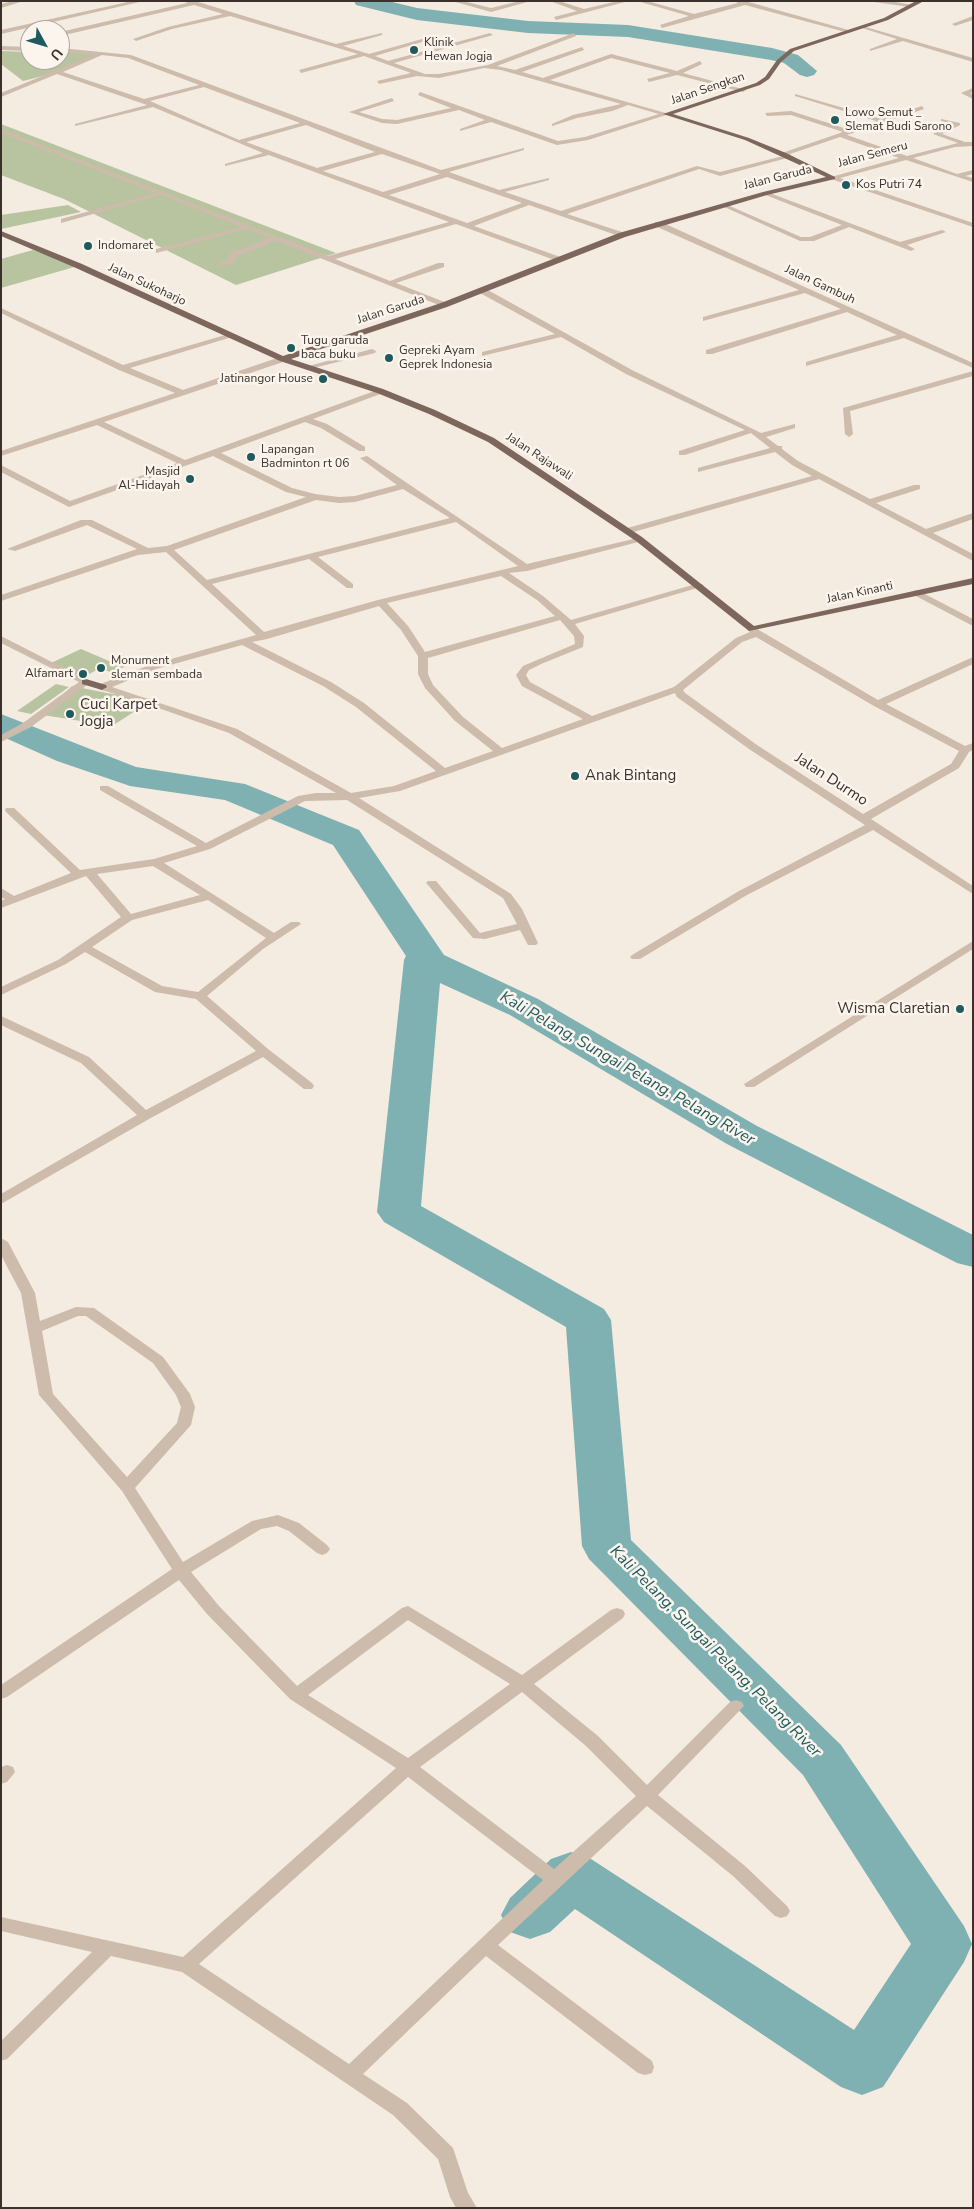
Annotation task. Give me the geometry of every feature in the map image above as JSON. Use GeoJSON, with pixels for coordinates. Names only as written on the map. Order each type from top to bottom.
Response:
{"type":"FeatureCollection","features":[{"type":"Feature","properties":{"kind":"main road"},"geometry":{"type":"LineString","coordinates":[[849,31],[893,16],[910,5],[921,1]]}},
{"type":"Feature","properties":{"kind":"main road","name":"Jalan Sengkan"},"geometry":{"type":"LineString","coordinates":[[666,114],[743,90],[766,78],[792,50],[849,31]]}},
{"type":"Feature","properties":{"kind":"main road","name":"Jalan Garuda"},"geometry":{"type":"LineString","coordinates":[[666,114],[787,155],[833,178]]}},
{"type":"Feature","properties":{"kind":"main road","name":"Jalan Garuda"},"geometry":{"type":"LineString","coordinates":[[283,359],[483,291],[622,235],[765,193],[833,178]]}},
{"type":"Feature","properties":{"kind":"main road","name":"Jalan Sukoharjo"},"geometry":{"type":"LineString","coordinates":[[1,233],[79,266],[283,359]]}},
{"type":"Feature","properties":{"kind":"main road","name":"Jalan Rajawali"},"geometry":{"type":"LineString","coordinates":[[283,359],[380,391],[440,415],[491,440],[639,539],[754,631]]}},
{"type":"Feature","properties":{"kind":"main road","name":"Jalan Kinanti"},"geometry":{"type":"LineString","coordinates":[[754,631],[973,581]]}},
{"type":"Feature","properties":{"kind":"main road"},"geometry":{"type":"LineString","coordinates":[[86,682],[102,687]]}},
{"type":"Feature","properties":{"kind":"street"},"geometry":{"type":"LineString","coordinates":[[1,6],[21,1]]}},
{"type":"Feature","properties":{"kind":"street"},"geometry":{"type":"LineString","coordinates":[[1,32],[141,1]]}},
{"type":"Feature","properties":{"kind":"street"},"geometry":{"type":"LineString","coordinates":[[455,1],[491,10],[528,1]]}},
{"type":"Feature","properties":{"kind":"street"},"geometry":{"type":"LineString","coordinates":[[553,1],[583,11]]}},
{"type":"Feature","properties":{"kind":"street"},"geometry":{"type":"LineString","coordinates":[[640,1],[695,16]]}},
{"type":"Feature","properties":{"kind":"street"},"geometry":{"type":"LineString","coordinates":[[737,1],[849,31]]}},
{"type":"Feature","properties":{"kind":"street"},"geometry":{"type":"LineString","coordinates":[[870,1],[910,5]]}},
{"type":"Feature","properties":{"kind":"street"},"geometry":{"type":"LineString","coordinates":[[70,32],[190,2],[390,62],[416,74],[434,77],[488,66],[574,35]]}},
{"type":"Feature","properties":{"kind":"street"},"geometry":{"type":"LineString","coordinates":[[556,18],[620,2]]}},
{"type":"Feature","properties":{"kind":"street"},"geometry":{"type":"LineString","coordinates":[[662,26],[745,3]]}},
{"type":"Feature","properties":{"kind":"street"},"geometry":{"type":"LineString","coordinates":[[136,39],[170,28],[229,14]]}},
{"type":"Feature","properties":{"kind":"street"},"geometry":{"type":"LineString","coordinates":[[964,27],[954,24],[973,18]]}},
{"type":"Feature","properties":{"kind":"street"},"geometry":{"type":"LineString","coordinates":[[864,27],[971,59]]}},
{"type":"Feature","properties":{"kind":"street"},"geometry":{"type":"LineString","coordinates":[[336,46],[380,34]]}},
{"type":"Feature","properties":{"kind":"street"},"geometry":{"type":"LineString","coordinates":[[390,62],[490,35]]}},
{"type":"Feature","properties":{"kind":"street"},"geometry":{"type":"LineString","coordinates":[[301,71],[429,39]]}},
{"type":"Feature","properties":{"kind":"street"},"geometry":{"type":"LineString","coordinates":[[872,50],[903,39]]}},
{"type":"Feature","properties":{"kind":"street"},"geometry":{"type":"LineString","coordinates":[[1,48],[20,49]]}},
{"type":"Feature","properties":{"kind":"street"},"geometry":{"type":"LineString","coordinates":[[516,72],[582,49]]}},
{"type":"Feature","properties":{"kind":"street"},"geometry":{"type":"LineString","coordinates":[[70,51],[128,56],[382,152],[622,235]]}},
{"type":"Feature","properties":{"kind":"street"},"geometry":{"type":"LineString","coordinates":[[1,95],[105,53]]}},
{"type":"Feature","properties":{"kind":"street"},"geometry":{"type":"LineString","coordinates":[[1,56],[20,57]]}},
{"type":"Feature","properties":{"kind":"street"},"geometry":{"type":"LineString","coordinates":[[542,80],[611,56],[743,90]]}},
{"type":"Feature","properties":{"kind":"street"},"geometry":{"type":"LineString","coordinates":[[70,58],[90,59]]}},
{"type":"Feature","properties":{"kind":"street"},"geometry":{"type":"LineString","coordinates":[[649,80],[677,73],[700,63]]}},
{"type":"Feature","properties":{"kind":"street"},"geometry":{"type":"LineString","coordinates":[[488,66],[666,114]]}},
{"type":"Feature","properties":{"kind":"street"},"geometry":{"type":"LineString","coordinates":[[58,72],[144,101],[239,142],[560,260]]}},
{"type":"Feature","properties":{"kind":"street"},"geometry":{"type":"LineString","coordinates":[[379,82],[416,74]]}},
{"type":"Feature","properties":{"kind":"street"},"geometry":{"type":"LineString","coordinates":[[144,101],[204,85]]}},
{"type":"Feature","properties":{"kind":"street"},"geometry":{"type":"LineString","coordinates":[[973,90],[964,93],[973,97]]}},
{"type":"Feature","properties":{"kind":"street"},"geometry":{"type":"LineString","coordinates":[[420,94],[557,143],[586,139],[666,114]]}},
{"type":"Feature","properties":{"kind":"street"},"geometry":{"type":"LineString","coordinates":[[797,95],[882,121]]}},
{"type":"Feature","properties":{"kind":"street"},"geometry":{"type":"LineString","coordinates":[[392,100],[352,112],[382,121],[397,122],[458,108]]}},
{"type":"Feature","properties":{"kind":"street"},"geometry":{"type":"LineString","coordinates":[[554,125],[575,116],[612,110],[626,104]]}},
{"type":"Feature","properties":{"kind":"street"},"geometry":{"type":"LineString","coordinates":[[77,125],[154,105]]}},
{"type":"Feature","properties":{"kind":"street"},"geometry":{"type":"LineString","coordinates":[[560,214],[700,168],[720,174],[787,155],[922,108]]}},
{"type":"Feature","properties":{"kind":"street"},"geometry":{"type":"LineString","coordinates":[[767,114],[790,114],[850,132]]}},
{"type":"Feature","properties":{"kind":"street"},"geometry":{"type":"LineString","coordinates":[[462,130],[493,119]]}},
{"type":"Feature","properties":{"kind":"street"},"geometry":{"type":"LineString","coordinates":[[943,120],[958,124],[936,134],[973,144]]}},
{"type":"Feature","properties":{"kind":"street"},"geometry":{"type":"LineString","coordinates":[[239,142],[307,123]]}},
{"type":"Feature","properties":{"kind":"street"},"geometry":{"type":"LineString","coordinates":[[1,131],[329,258],[444,305]]}},
{"type":"Feature","properties":{"kind":"street"},"geometry":{"type":"LineString","coordinates":[[840,135],[973,180]]}},
{"type":"Feature","properties":{"kind":"street","name":"Jalan Semeru"},"geometry":{"type":"LineString","coordinates":[[833,178],[964,143]]}},
{"type":"Feature","properties":{"kind":"street"},"geometry":{"type":"LineString","coordinates":[[382,195],[522,149]]}},
{"type":"Feature","properties":{"kind":"street"},"geometry":{"type":"LineString","coordinates":[[318,170],[382,152]]}},
{"type":"Feature","properties":{"kind":"street"},"geometry":{"type":"LineString","coordinates":[[228,165],[270,153]]}},
{"type":"Feature","properties":{"kind":"street"},"geometry":{"type":"LineString","coordinates":[[957,176],[973,172]]}},
{"type":"Feature","properties":{"kind":"street","name":"Jalan Semeru"},"geometry":{"type":"LineString","coordinates":[[833,178],[973,225]]}},
{"type":"Feature","properties":{"kind":"street"},"geometry":{"type":"LineString","coordinates":[[499,192],[547,179]]}},
{"type":"Feature","properties":{"kind":"street"},"geometry":{"type":"LineString","coordinates":[[64,221],[162,193]]}},
{"type":"Feature","properties":{"kind":"street"},"geometry":{"type":"LineString","coordinates":[[765,193],[910,249]]}},
{"type":"Feature","properties":{"kind":"street"},"geometry":{"type":"LineString","coordinates":[[467,226],[494,214],[528,203]]}},
{"type":"Feature","properties":{"kind":"street"},"geometry":{"type":"LineString","coordinates":[[723,205],[802,240],[849,225]]}},
{"type":"Feature","properties":{"kind":"street"},"geometry":{"type":"LineString","coordinates":[[329,258],[455,222]]}},
{"type":"Feature","properties":{"kind":"street","name":"Jalan Gambuh"},"geometry":{"type":"LineString","coordinates":[[658,224],[973,366]]}},
{"type":"Feature","properties":{"kind":"street"},"geometry":{"type":"LineString","coordinates":[[159,252],[249,227]]}},
{"type":"Feature","properties":{"kind":"street"},"geometry":{"type":"LineString","coordinates":[[899,245],[942,232]]}},
{"type":"Feature","properties":{"kind":"street"},"geometry":{"type":"LineString","coordinates":[[222,264],[233,260],[233,255],[277,238]]}},
{"type":"Feature","properties":{"kind":"street"},"geometry":{"type":"LineString","coordinates":[[390,284],[441,266]]}},
{"type":"Feature","properties":{"kind":"street"},"geometry":{"type":"LineString","coordinates":[[483,291],[629,372],[752,430],[779,448],[795,463],[973,558]]}},
{"type":"Feature","properties":{"kind":"street"},"geometry":{"type":"LineString","coordinates":[[706,319],[805,291]]}},
{"type":"Feature","properties":{"kind":"street"},"geometry":{"type":"LineString","coordinates":[[1,310],[122,368],[182,393]]}},
{"type":"Feature","properties":{"kind":"street"},"geometry":{"type":"LineString","coordinates":[[709,352],[846,310]]}},
{"type":"Feature","properties":{"kind":"street"},"geometry":{"type":"LineString","coordinates":[[122,368],[229,335]]}},
{"type":"Feature","properties":{"kind":"street"},"geometry":{"type":"LineString","coordinates":[[485,354],[561,335]]}},
{"type":"Feature","properties":{"kind":"street"},"geometry":{"type":"LineString","coordinates":[[809,364],[905,335]]}},
{"type":"Feature","properties":{"kind":"street"},"geometry":{"type":"LineString","coordinates":[[309,367],[372,351]]}},
{"type":"Feature","properties":{"kind":"street","name":"Jalan Garuda"},"geometry":{"type":"LineString","coordinates":[[1,454],[283,359]]}},
{"type":"Feature","properties":{"kind":"street"},"geometry":{"type":"LineString","coordinates":[[849,434],[846,410],[973,373]]}},
{"type":"Feature","properties":{"kind":"street"},"geometry":{"type":"LineString","coordinates":[[1,468],[69,504],[214,453],[380,391]]}},
{"type":"Feature","properties":{"kind":"street"},"geometry":{"type":"LineString","coordinates":[[305,419],[324,426],[362,449]]}},
{"type":"Feature","properties":{"kind":"street"},"geometry":{"type":"LineString","coordinates":[[98,422],[184,463]]}},
{"type":"Feature","properties":{"kind":"street"},"geometry":{"type":"LineString","coordinates":[[759,436],[792,426]]}},
{"type":"Feature","properties":{"kind":"street"},"geometry":{"type":"LineString","coordinates":[[682,453],[752,430]]}},
{"type":"Feature","properties":{"kind":"street"},"geometry":{"type":"LineString","coordinates":[[701,470],[779,448]]}},
{"type":"Feature","properties":{"kind":"street"},"geometry":{"type":"LineString","coordinates":[[214,453],[289,490],[315,497],[338,500],[356,499],[404,486]]}},
{"type":"Feature","properties":{"kind":"street"},"geometry":{"type":"LineString","coordinates":[[364,458],[404,486],[457,518],[527,568]]}},
{"type":"Feature","properties":{"kind":"street"},"geometry":{"type":"LineString","coordinates":[[627,532],[821,476]]}},
{"type":"Feature","properties":{"kind":"street"},"geometry":{"type":"LineString","coordinates":[[870,502],[917,487]]}},
{"type":"Feature","properties":{"kind":"street"},"geometry":{"type":"LineString","coordinates":[[1,598],[145,550],[168,549],[315,497]]}},
{"type":"Feature","properties":{"kind":"street"},"geometry":{"type":"LineString","coordinates":[[925,533],[973,516]]}},
{"type":"Feature","properties":{"kind":"street"},"geometry":{"type":"LineString","coordinates":[[204,582],[457,518]]}},
{"type":"Feature","properties":{"kind":"street"},"geometry":{"type":"LineString","coordinates":[[12,549],[84,522],[89,522],[145,550]]}},
{"type":"Feature","properties":{"kind":"street"},"geometry":{"type":"LineString","coordinates":[[102,687],[153,667],[264,637],[381,602],[504,574],[639,539]]}},
{"type":"Feature","properties":{"kind":"street"},"geometry":{"type":"LineString","coordinates":[[168,549],[264,637]]}},
{"type":"Feature","properties":{"kind":"street"},"geometry":{"type":"LineString","coordinates":[[311,556],[350,586]]}},
{"type":"Feature","properties":{"kind":"street"},"geometry":{"type":"LineString","coordinates":[[504,574],[540,598],[566,620],[579,636],[580,645],[526,668],[521,675],[526,684],[590,718]]}},
{"type":"Feature","properties":{"kind":"street"},"geometry":{"type":"LineString","coordinates":[[423,656],[699,586]]}},
{"type":"Feature","properties":{"kind":"street"},"geometry":{"type":"LineString","coordinates":[[917,593],[973,623]]}},
{"type":"Feature","properties":{"kind":"street"},"geometry":{"type":"LineString","coordinates":[[381,602],[405,628],[423,656],[423,674],[429,686],[459,719],[501,752]]}},
{"type":"Feature","properties":{"kind":"street"},"geometry":{"type":"LineString","coordinates":[[1,905],[84,873],[155,862],[206,847],[263,819],[286,805],[309,797],[349,797],[396,788],[501,752],[590,718],[678,689],[739,640],[754,631],[878,704],[969,748],[955,766],[867,822],[636,957]]}},
{"type":"Feature","properties":{"kind":"street"},"geometry":{"type":"LineString","coordinates":[[1,639],[86,682],[27,725],[3,739]]}},
{"type":"Feature","properties":{"kind":"street"},"geometry":{"type":"LineString","coordinates":[[245,642],[360,704],[444,772]]}},
{"type":"Feature","properties":{"kind":"street"},"geometry":{"type":"LineString","coordinates":[[878,704],[973,660]]}},
{"type":"Feature","properties":{"kind":"street"},"geometry":{"type":"LineString","coordinates":[[102,687],[137,696],[233,731],[284,758],[507,896],[516,908],[532,942]]}},
{"type":"Feature","properties":{"kind":"street","name":"Jalan Durmo"},"geometry":{"type":"LineString","coordinates":[[678,689],[681,695],[753,747],[973,891]]}},
{"type":"Feature","properties":{"kind":"street"},"geometry":{"type":"LineString","coordinates":[[104,788],[206,847]]}},
{"type":"Feature","properties":{"kind":"street"},"geometry":{"type":"LineString","coordinates":[[10,810],[84,873],[128,918]]}},
{"type":"Feature","properties":{"kind":"street"},"geometry":{"type":"LineString","coordinates":[[155,862],[207,897],[273,936]]}},
{"type":"Feature","properties":{"kind":"street"},"geometry":{"type":"LineString","coordinates":[[432,883],[477,936],[486,936],[523,926]]}},
{"type":"Feature","properties":{"kind":"street"},"geometry":{"type":"LineString","coordinates":[[1,891],[13,900]]}},
{"type":"Feature","properties":{"kind":"street"},"geometry":{"type":"LineString","coordinates":[[1,992],[62,962],[86,948],[128,918],[207,897]]}},
{"type":"Feature","properties":{"kind":"street"},"geometry":{"type":"LineString","coordinates":[[200,996],[273,936],[295,924]]}},
{"type":"Feature","properties":{"kind":"street"},"geometry":{"type":"LineString","coordinates":[[750,1084],[973,944]]}},
{"type":"Feature","properties":{"kind":"street"},"geometry":{"type":"LineString","coordinates":[[86,948],[159,988],[200,996],[264,1052],[308,1086]]}},
{"type":"Feature","properties":{"kind":"street"},"geometry":{"type":"LineString","coordinates":[[1,1020],[85,1060],[145,1116]]}},
{"type":"Feature","properties":{"kind":"street"},"geometry":{"type":"LineString","coordinates":[[1,1200],[145,1116],[264,1052]]}},
{"type":"Feature","properties":{"kind":"street"},"geometry":{"type":"LineString","coordinates":[[1,1242],[28,1294],[46,1395],[127,1487],[181,1571],[213,1610],[296,1695],[408,1766],[556,1879]]}},
{"type":"Feature","properties":{"kind":"street"},"geometry":{"type":"LineString","coordinates":[[34,1329],[76,1312],[89,1311],[158,1360],[183,1394],[188,1407],[184,1425],[127,1487]]}},
{"type":"Feature","properties":{"kind":"street"},"geometry":{"type":"LineString","coordinates":[[1,1693],[181,1571],[257,1525],[278,1520],[294,1527],[322,1549]]}},
{"type":"Feature","properties":{"kind":"street"},"geometry":{"type":"LineString","coordinates":[[296,1695],[408,1612],[522,1684],[592,1741],[647,1796],[740,1870],[781,1911]]}},
{"type":"Feature","properties":{"kind":"street"},"geometry":{"type":"LineString","coordinates":[[186,1965],[408,1766],[617,1614]]}},
{"type":"Feature","properties":{"kind":"street"},"geometry":{"type":"LineString","coordinates":[[350,2075],[485,1945],[647,1796],[736,1706]]}},
{"type":"Feature","properties":{"kind":"street"},"geometry":{"type":"LineString","coordinates":[[1,1924],[186,1965],[400,2109],[446,2154],[460,2197],[467,2208]]}},
{"type":"Feature","properties":{"kind":"street"},"geometry":{"type":"LineString","coordinates":[[485,1945],[645,2067]]}},
{"type":"Feature","properties":{"kind":"street"},"geometry":{"type":"LineString","coordinates":[[1,2053],[108,1947]]}},
{"type":"Feature","properties":{"kind":"green space"},"geometry":{"type":"Polygon","coordinates":[[[1,51],[20,52],[20,70],[60,70],[23,81],[1,64],[1,51]]]}},
{"type":"Feature","properties":{"kind":"green space"},"geometry":{"type":"Polygon","coordinates":[[[70,52],[102,53],[70,66],[70,52]]]}},
{"type":"Feature","properties":{"kind":"green space"},"geometry":{"type":"Polygon","coordinates":[[[1,124],[336,253],[236,285],[64,199],[1,175],[1,124]]]}},
{"type":"Feature","properties":{"kind":"green space"},"geometry":{"type":"Polygon","coordinates":[[[68,205],[81,212],[1,229],[1,215],[68,205]]]}},
{"type":"Feature","properties":{"kind":"green space"},"geometry":{"type":"Polygon","coordinates":[[[33,250],[78,266],[1,288],[1,259],[33,250]]]}},
{"type":"Feature","properties":{"kind":"green space"},"geometry":{"type":"Polygon","coordinates":[[[81,649],[109,661],[122,655],[136,661],[112,673],[101,668],[83,677],[51,663],[81,649]]]}},
{"type":"Feature","properties":{"kind":"green space"},"geometry":{"type":"Polygon","coordinates":[[[56,684],[69,687],[31,714],[17,711],[56,684]]]}},
{"type":"Feature","properties":{"kind":"green space"},"geometry":{"type":"Polygon","coordinates":[[[72,686],[154,699],[112,726],[43,715],[72,686]]]}},
{"type":"Feature","properties":{"kind":"waterway"},"geometry":{"type":"LineString","coordinates":[[363,1],[417,14],[528,27],[628,31],[772,54],[791,59],[807,71]]}},
{"type":"Feature","properties":{"kind":"waterway"},"geometry":{"type":"LineString","coordinates":[[1,724],[69,754],[130,776],[233,791],[346,838],[430,963]]}},
{"type":"Feature","properties":{"kind":"waterway","name":"Kali Pelang, Sungai Pelang, Pelang River"},"geometry":{"type":"LineString","coordinates":[[530,1915],[571,1876],[862,2068],[943,1944],[822,1760],[607,1546],[588,1320],[399,1212],[423,960],[524,1007],[742,1135],[973,1253]]}},
{"type":"Feature","properties":{"kind":"place","name":"Klinik Hewan Jogja"},"geometry":{"type":"Point","coordinates":[414,50]}},
{"type":"Feature","properties":{"kind":"place","name":"Lowo Semut _ Slemat Budi Sarono"},"geometry":{"type":"Point","coordinates":[835,120]}},
{"type":"Feature","properties":{"kind":"place","name":"Kos Putri 74"},"geometry":{"type":"Point","coordinates":[846,185]}},
{"type":"Feature","properties":{"kind":"place","name":"Indomaret"},"geometry":{"type":"Point","coordinates":[88,246]}},
{"type":"Feature","properties":{"kind":"place","name":"Tugu garuda baca buku"},"geometry":{"type":"Point","coordinates":[291,348]}},
{"type":"Feature","properties":{"kind":"place","name":"Gepreki Ayam Geprek Indonesia"},"geometry":{"type":"Point","coordinates":[389,358]}},
{"type":"Feature","properties":{"kind":"place","name":"Jatinangor House"},"geometry":{"type":"Point","coordinates":[323,379]}},
{"type":"Feature","properties":{"kind":"place","name":"Lapangan Badminton rt 06"},"geometry":{"type":"Point","coordinates":[251,457]}},
{"type":"Feature","properties":{"kind":"place","name":"Masjid Al-Hidayah"},"geometry":{"type":"Point","coordinates":[190,479]}},
{"type":"Feature","properties":{"kind":"place","name":"Monument sleman sembada"},"geometry":{"type":"Point","coordinates":[101,668]}},
{"type":"Feature","properties":{"kind":"place","name":"Alfamart"},"geometry":{"type":"Point","coordinates":[83,674]}},
{"type":"Feature","properties":{"kind":"place","name":"Cuci Karpet Jogja"},"geometry":{"type":"Point","coordinates":[70,714]}},
{"type":"Feature","properties":{"kind":"place","name":"Anak Bintang"},"geometry":{"type":"Point","coordinates":[575,776]}},
{"type":"Feature","properties":{"kind":"place","name":"Wisma Claretian"},"geometry":{"type":"Point","coordinates":[960,1009]}}]}
